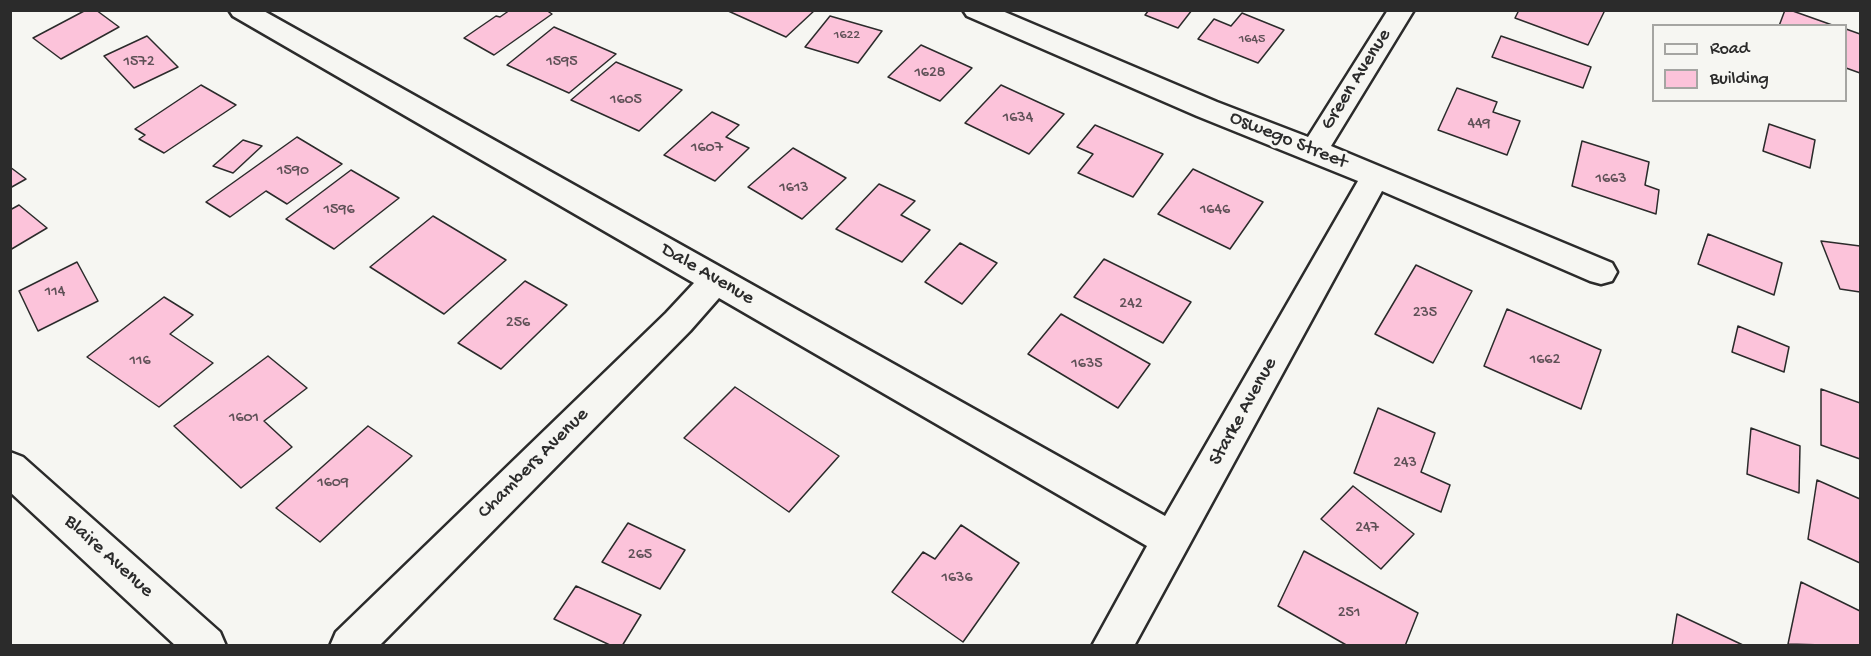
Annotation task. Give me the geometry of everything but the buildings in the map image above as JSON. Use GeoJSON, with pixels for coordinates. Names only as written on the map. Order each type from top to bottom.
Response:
{"type":"FeatureCollection","features":[{"type":"Feature","properties":{"kind":"street","name":"Dale Avenue"},"geometry":{"type":"LineString","coordinates":[[242,10],[1172,540]]}},
{"type":"Feature","properties":{"kind":"street","name":"Oswego Street"},"geometry":{"type":"LineString","coordinates":[[976,10],[1600,272]]}},
{"type":"Feature","properties":{"kind":"street","name":"Green Avenue"},"geometry":{"type":"LineString","coordinates":[[1314,150],[1401,10]]}},
{"type":"Feature","properties":{"kind":"street","name":"Starke Avenue"},"geometry":{"type":"LineString","coordinates":[[1112,645],[1375,177]]}},
{"type":"Feature","properties":{"kind":"street","name":"Chambers Avenue"},"geometry":{"type":"LineString","coordinates":[[350,645],[678,322],[716,280]]}},
{"type":"Feature","properties":{"kind":"street","name":"Blaire Avenue"},"geometry":{"type":"LineString","coordinates":[[10,468],[206,645]]}}]}
